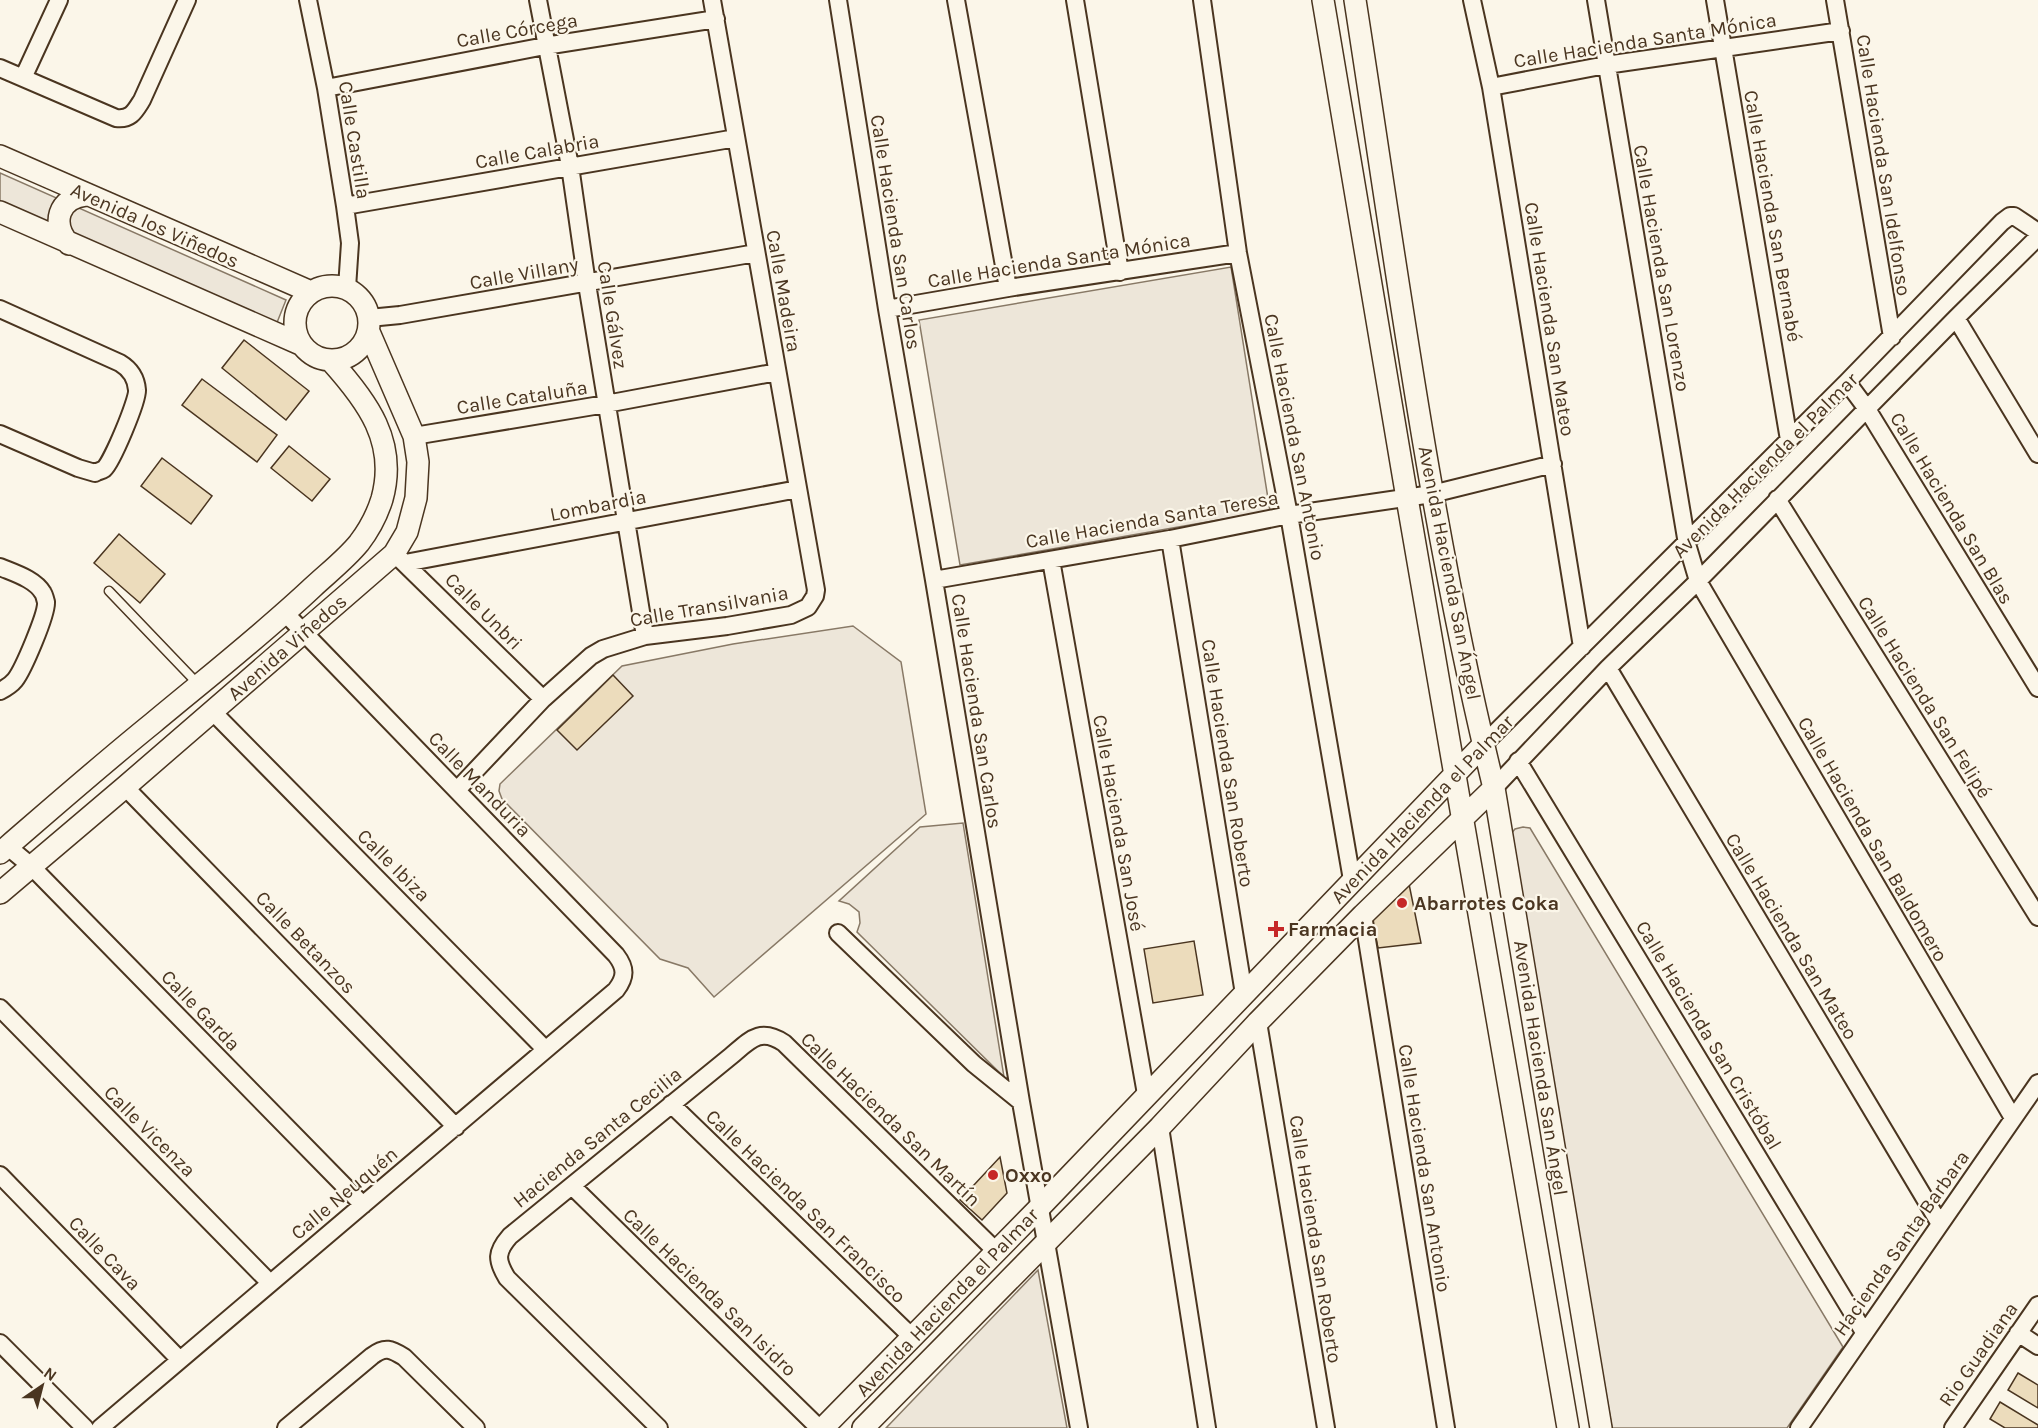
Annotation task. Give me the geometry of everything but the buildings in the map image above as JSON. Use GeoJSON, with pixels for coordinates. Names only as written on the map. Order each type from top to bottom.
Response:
{"type":"FeatureCollection","features":[{"type":"Feature","properties":{"kind":"street"},"geometry":{"type":"LineString","coordinates":[[23,78],[59,0]]}},
{"type":"Feature","properties":{"kind":"street"},"geometry":{"type":"LineString","coordinates":[[0,68],[116,118],[129,117],[142,100],[187,0]]}},
{"type":"Feature","properties":{"kind":"street","name":"Calle Castilla"},"geometry":{"type":"LineString","coordinates":[[308,0],[326,88],[345,206],[350,243],[347,288]]}},
{"type":"Feature","properties":{"kind":"street","name":"Calle Gálvez"},"geometry":{"type":"LineString","coordinates":[[538,0],[545,46],[570,166],[606,404],[645,636]]}},
{"type":"Feature","properties":{"kind":"street","name":"Calle Madeira"},"geometry":{"type":"LineString","coordinates":[[712,0],[816,590]]}},
{"type":"Feature","properties":{"kind":"street","name":"Calle Hacienda San Carlos"},"geometry":{"type":"LineString","coordinates":[[840,0],[887,309],[1021,1102],[1079,1428]]}},
{"type":"Feature","properties":{"kind":"street"},"geometry":{"type":"LineString","coordinates":[[956,0],[1008,288]]}},
{"type":"Feature","properties":{"kind":"street"},"geometry":{"type":"LineString","coordinates":[[1075,0],[1120,272]]}},
{"type":"Feature","properties":{"kind":"street","name":"Calle Hacienda San Antonio"},"geometry":{"type":"LineString","coordinates":[[1202,0],[1238,253],[1289,515],[1352,880]]}},
{"type":"Feature","properties":{"kind":"street","name":"Avenida Hacienda San Ángel"},"geometry":{"type":"LineString","coordinates":[[1323,0],[1568,1428]]}},
{"type":"Feature","properties":{"kind":"street","name":"Avenida Hacienda San Ángel"},"geometry":{"type":"LineString","coordinates":[[1355,0],[1432,494],[1483,745],[1494,788],[1601,1428]]}},
{"type":"Feature","properties":{"kind":"street","name":"Calle Hacienda San Mateo"},"geometry":{"type":"LineString","coordinates":[[1472,0],[1491,87],[1582,647]]}},
{"type":"Feature","properties":{"kind":"street","name":"Calle Hacienda San Lorenzo"},"geometry":{"type":"LineString","coordinates":[[1596,0],[1687,544],[1698,581]]}},
{"type":"Feature","properties":{"kind":"street","name":"Calle Hacienda San Bernabé"},"geometry":{"type":"LineString","coordinates":[[1715,0],[1789,440]]}},
{"type":"Feature","properties":{"kind":"street","name":"Calle Hacienda San Idelfonso"},"geometry":{"type":"LineString","coordinates":[[1835,0],[1892,337]]}},
{"type":"Feature","properties":{"kind":"street","name":"Calle Córcega"},"geometry":{"type":"LineString","coordinates":[[326,88],[545,46],[716,18]]}},
{"type":"Feature","properties":{"kind":"street","name":"Calle Hacienda Santa Mónica"},"geometry":{"type":"LineString","coordinates":[[1491,87],[1606,65],[1841,31]]}},
{"type":"Feature","properties":{"kind":"street","name":"Calle Calabria"},"geometry":{"type":"LineString","coordinates":[[345,206],[736,138]]}},
{"type":"Feature","properties":{"kind":"street","name":"Avenida los Viñedos"},"geometry":{"type":"LineString","coordinates":[[0,156],[311,292]]}},
{"type":"Feature","properties":{"kind":"street"},"geometry":{"type":"LineString","coordinates":[[69,244],[60,230],[60,213],[70,200],[86,195]]}},
{"type":"Feature","properties":{"kind":"street"},"geometry":{"type":"LineString","coordinates":[[0,212],[300,344]]}},
{"type":"Feature","properties":{"kind":"street","name":"Avenida Hacienda el Palmar"},"geometry":{"type":"LineString","coordinates":[[821,1428],[997,1252],[1483,745],[1687,544],[2002,222],[2014,216],[2038,232]]}},
{"type":"Feature","properties":{"kind":"street","name":"Avenida Hacienda el Palmar"},"geometry":{"type":"LineString","coordinates":[[863,1428],[1047,1244],[1363,915],[1494,788],[1608,668],[1698,581],[2038,237]]}},
{"type":"Feature","properties":{"kind":"street","name":"Calle Villany"},"geometry":{"type":"LineString","coordinates":[[369,325],[400,315],[756,253]]}},
{"type":"Feature","properties":{"kind":"street","name":"Calle Hacienda Santa Mónica"},"geometry":{"type":"LineString","coordinates":[[887,309],[1238,253]]}},
{"type":"Feature","properties":{"kind":"street"},"geometry":{"type":"LineString","coordinates":[[321,287],[347,288],[358,295],[366,306],[369,325],[364,343],[355,353],[344,359],[331,361],[319,358],[300,344],[295,333],[296,310],[302,300],[321,287]]}},
{"type":"Feature","properties":{"kind":"street"},"geometry":{"type":"LineString","coordinates":[[0,309],[120,363],[134,375],[137,389],[136,400],[115,449],[105,468],[95,473],[78,468],[0,434]]}},
{"type":"Feature","properties":{"kind":"street"},"geometry":{"type":"LineString","coordinates":[[1956,318],[2038,454]]}},
{"type":"Feature","properties":{"kind":"street","name":"Avenida Viñedos"},"geometry":{"type":"LineString","coordinates":[[0,893],[304,633],[400,558],[416,498],[418,462],[414,436],[369,325]]}},
{"type":"Feature","properties":{"kind":"street","name":"Avenida Viñedos"},"geometry":{"type":"LineString","coordinates":[[4,850],[285,613],[358,544],[376,514],[385,483],[384,447],[372,415],[357,390],[331,361]]}},
{"type":"Feature","properties":{"kind":"street","name":"Calle Cataluña"},"geometry":{"type":"LineString","coordinates":[[414,436],[606,404],[777,372]]}},
{"type":"Feature","properties":{"kind":"street","name":"Calle Hacienda San Blas"},"geometry":{"type":"LineString","coordinates":[[1847,382],[1868,409],[2038,688]]}},
{"type":"Feature","properties":{"kind":"street","name":"Calle Hacienda Santa Teresa"},"geometry":{"type":"LineString","coordinates":[[934,580],[1170,539],[1289,515],[1432,494],[1553,464]]}},
{"type":"Feature","properties":{"kind":"street","name":"Lombardia"},"geometry":{"type":"LineString","coordinates":[[400,558],[626,522],[798,489]]}},
{"type":"Feature","properties":{"kind":"street","name":"Calle Hacienda San Felipé"},"geometry":{"type":"LineString","coordinates":[[1777,499],[2038,916]]}},
{"type":"Feature","properties":{"kind":"street","name":"Calle Hacienda San Roberto"},"geometry":{"type":"LineString","coordinates":[[1170,539],[1244,994]]}},
{"type":"Feature","properties":{"kind":"street","name":"Calle Unbri"},"geometry":{"type":"LineString","coordinates":[[400,558],[543,699]]}},
{"type":"Feature","properties":{"kind":"street","name":"Calle Hacienda San José"},"geometry":{"type":"LineString","coordinates":[[1051,560],[1146,1095]]}},
{"type":"Feature","properties":{"kind":"street"},"geometry":{"type":"LineString","coordinates":[[0,567],[38,587],[44,594],[46,603],[44,616],[20,672],[15,681],[0,691]]}},
{"type":"Feature","properties":{"kind":"street","name":"Calle Hacienda San Baldomero"},"geometry":{"type":"LineString","coordinates":[[1698,581],[2013,1118]]}},
{"type":"Feature","properties":{"kind":"street","name":"Calle Transilvania"},"geometry":{"type":"LineString","coordinates":[[457,790],[543,699],[570,673],[603,649],[645,636],[791,615],[808,607],[816,590]]}},
{"type":"Feature","properties":{"kind":"street","name":"Calle Manduria"},"geometry":{"type":"LineString","coordinates":[[285,613],[616,955],[625,970],[616,990]]}},
{"type":"Feature","properties":{"kind":"street","name":"Calle Hacienda San Mateo"},"geometry":{"type":"LineString","coordinates":[[1608,668],[1940,1224]]}},
{"type":"Feature","properties":{"kind":"street","name":"Calle Ibiza"},"geometry":{"type":"LineString","coordinates":[[212,711],[545,1049]]}},
{"type":"Feature","properties":{"kind":"street","name":"Calle Hacienda San Cristóbal"},"geometry":{"type":"LineString","coordinates":[[1518,761],[1864,1332]]}},
{"type":"Feature","properties":{"kind":"street","name":"Calle Betanzos"},"geometry":{"type":"LineString","coordinates":[[125,787],[456,1126]]}},
{"type":"Feature","properties":{"kind":"street","name":"Calle Garda"},"geometry":{"type":"LineString","coordinates":[[4,850],[31,866],[363,1205]]}},
{"type":"Feature","properties":{"kind":"street","name":"Calle Hacienda San Antonio"},"geometry":{"type":"LineString","coordinates":[[1363,915],[1446,1428]]}},
{"type":"Feature","properties":{"kind":"street"},"geometry":{"type":"LineString","coordinates":[[838,933],[974,1064],[1021,1102]]}},
{"type":"Feature","properties":{"kind":"street","name":"Calle Neuquén"},"geometry":{"type":"LineString","coordinates":[[100,1428],[616,990]]}},
{"type":"Feature","properties":{"kind":"street","name":"Calle Vicenza"},"geometry":{"type":"LineString","coordinates":[[0,1008],[270,1282]]}},
{"type":"Feature","properties":{"kind":"street","name":"Calle Hacienda San Roberto"},"geometry":{"type":"LineString","coordinates":[[1258,1022],[1326,1428]]}},
{"type":"Feature","properties":{"kind":"street","name":"Calle Hacienda San Martín"},"geometry":{"type":"LineString","coordinates":[[748,1041],[757,1036],[766,1035],[784,1043],[997,1252]]}},
{"type":"Feature","properties":{"kind":"street","name":"Hacienda Santa Cecilia"},"geometry":{"type":"LineString","coordinates":[[659,1428],[507,1278],[499,1265],[500,1251],[510,1236],[748,1041]]}},
{"type":"Feature","properties":{"kind":"street","name":"Hacienda Santa Barbara"},"geometry":{"type":"LineString","coordinates":[[1799,1428],[2038,1083]]}},
{"type":"Feature","properties":{"kind":"street","name":"Calle Hacienda San Francisco"},"geometry":{"type":"LineString","coordinates":[[671,1104],[912,1337]]}},
{"type":"Feature","properties":{"kind":"street"},"geometry":{"type":"LineString","coordinates":[[1160,1127],[1207,1428]]}},
{"type":"Feature","properties":{"kind":"street","name":"Calle Cava"},"geometry":{"type":"LineString","coordinates":[[0,1175],[180,1360]]}},
{"type":"Feature","properties":{"kind":"street","name":"Calle Hacienda San Isidro"},"geometry":{"type":"LineString","coordinates":[[572,1186],[821,1428]]}},
{"type":"Feature","properties":{"kind":"street","name":"Rio Guadiana"},"geometry":{"type":"LineString","coordinates":[[1953,1428],[2038,1305]]}},
{"type":"Feature","properties":{"kind":"street"},"geometry":{"type":"LineString","coordinates":[[2018,1334],[2038,1346]]}},
{"type":"Feature","properties":{"kind":"street"},"geometry":{"type":"LineString","coordinates":[[0,1343],[85,1428]]}},
{"type":"Feature","properties":{"kind":"street"},"geometry":{"type":"LineString","coordinates":[[299,1424],[372,1356],[379,1351],[391,1349],[404,1357],[476,1428]]}},
{"type":"Feature","properties":{"kind":"lane"},"geometry":{"type":"LineString","coordinates":[[109,591],[199,685]]}},
{"type":"Feature","properties":{"kind":"shaded area"},"geometry":{"type":"Polygon","coordinates":[[[0,173],[286,300],[276,325],[0,203],[0,173]]]}},
{"type":"Feature","properties":{"kind":"shaded area"},"geometry":{"type":"Polygon","coordinates":[[[1231,267],[1270,511],[960,565],[919,320],[1231,267]]]}},
{"type":"Feature","properties":{"kind":"shaded area"},"geometry":{"type":"Polygon","coordinates":[[[853,626],[901,662],[926,814],[714,997],[688,968],[660,959],[502,799],[499,791],[500,784],[622,666],[733,644],[853,626]]]}},
{"type":"Feature","properties":{"kind":"shaded area"},"geometry":{"type":"Polygon","coordinates":[[[963,823],[1004,1077],[857,932],[860,923],[859,912],[849,904],[839,901],[920,827],[963,823]]]}},
{"type":"Feature","properties":{"kind":"shaded area"},"geometry":{"type":"Polygon","coordinates":[[[1530,828],[1843,1347],[1787,1428],[1612,1428],[1510,835],[1515,829],[1530,828]]]}},
{"type":"Feature","properties":{"kind":"shaded area"},"geometry":{"type":"Polygon","coordinates":[[[1038,1270],[1067,1428],[886,1428],[1038,1270]]]}},
{"type":"Feature","properties":{"kind":"place","name":"Abarrotes Coka"},"geometry":{"type":"Point","coordinates":[1402,903]}},
{"type":"Feature","properties":{"kind":"place","name":"Farmacia"},"geometry":{"type":"Point","coordinates":[1276,929]}},
{"type":"Feature","properties":{"kind":"place","name":"Oxxo"},"geometry":{"type":"Point","coordinates":[993,1175]}}]}
